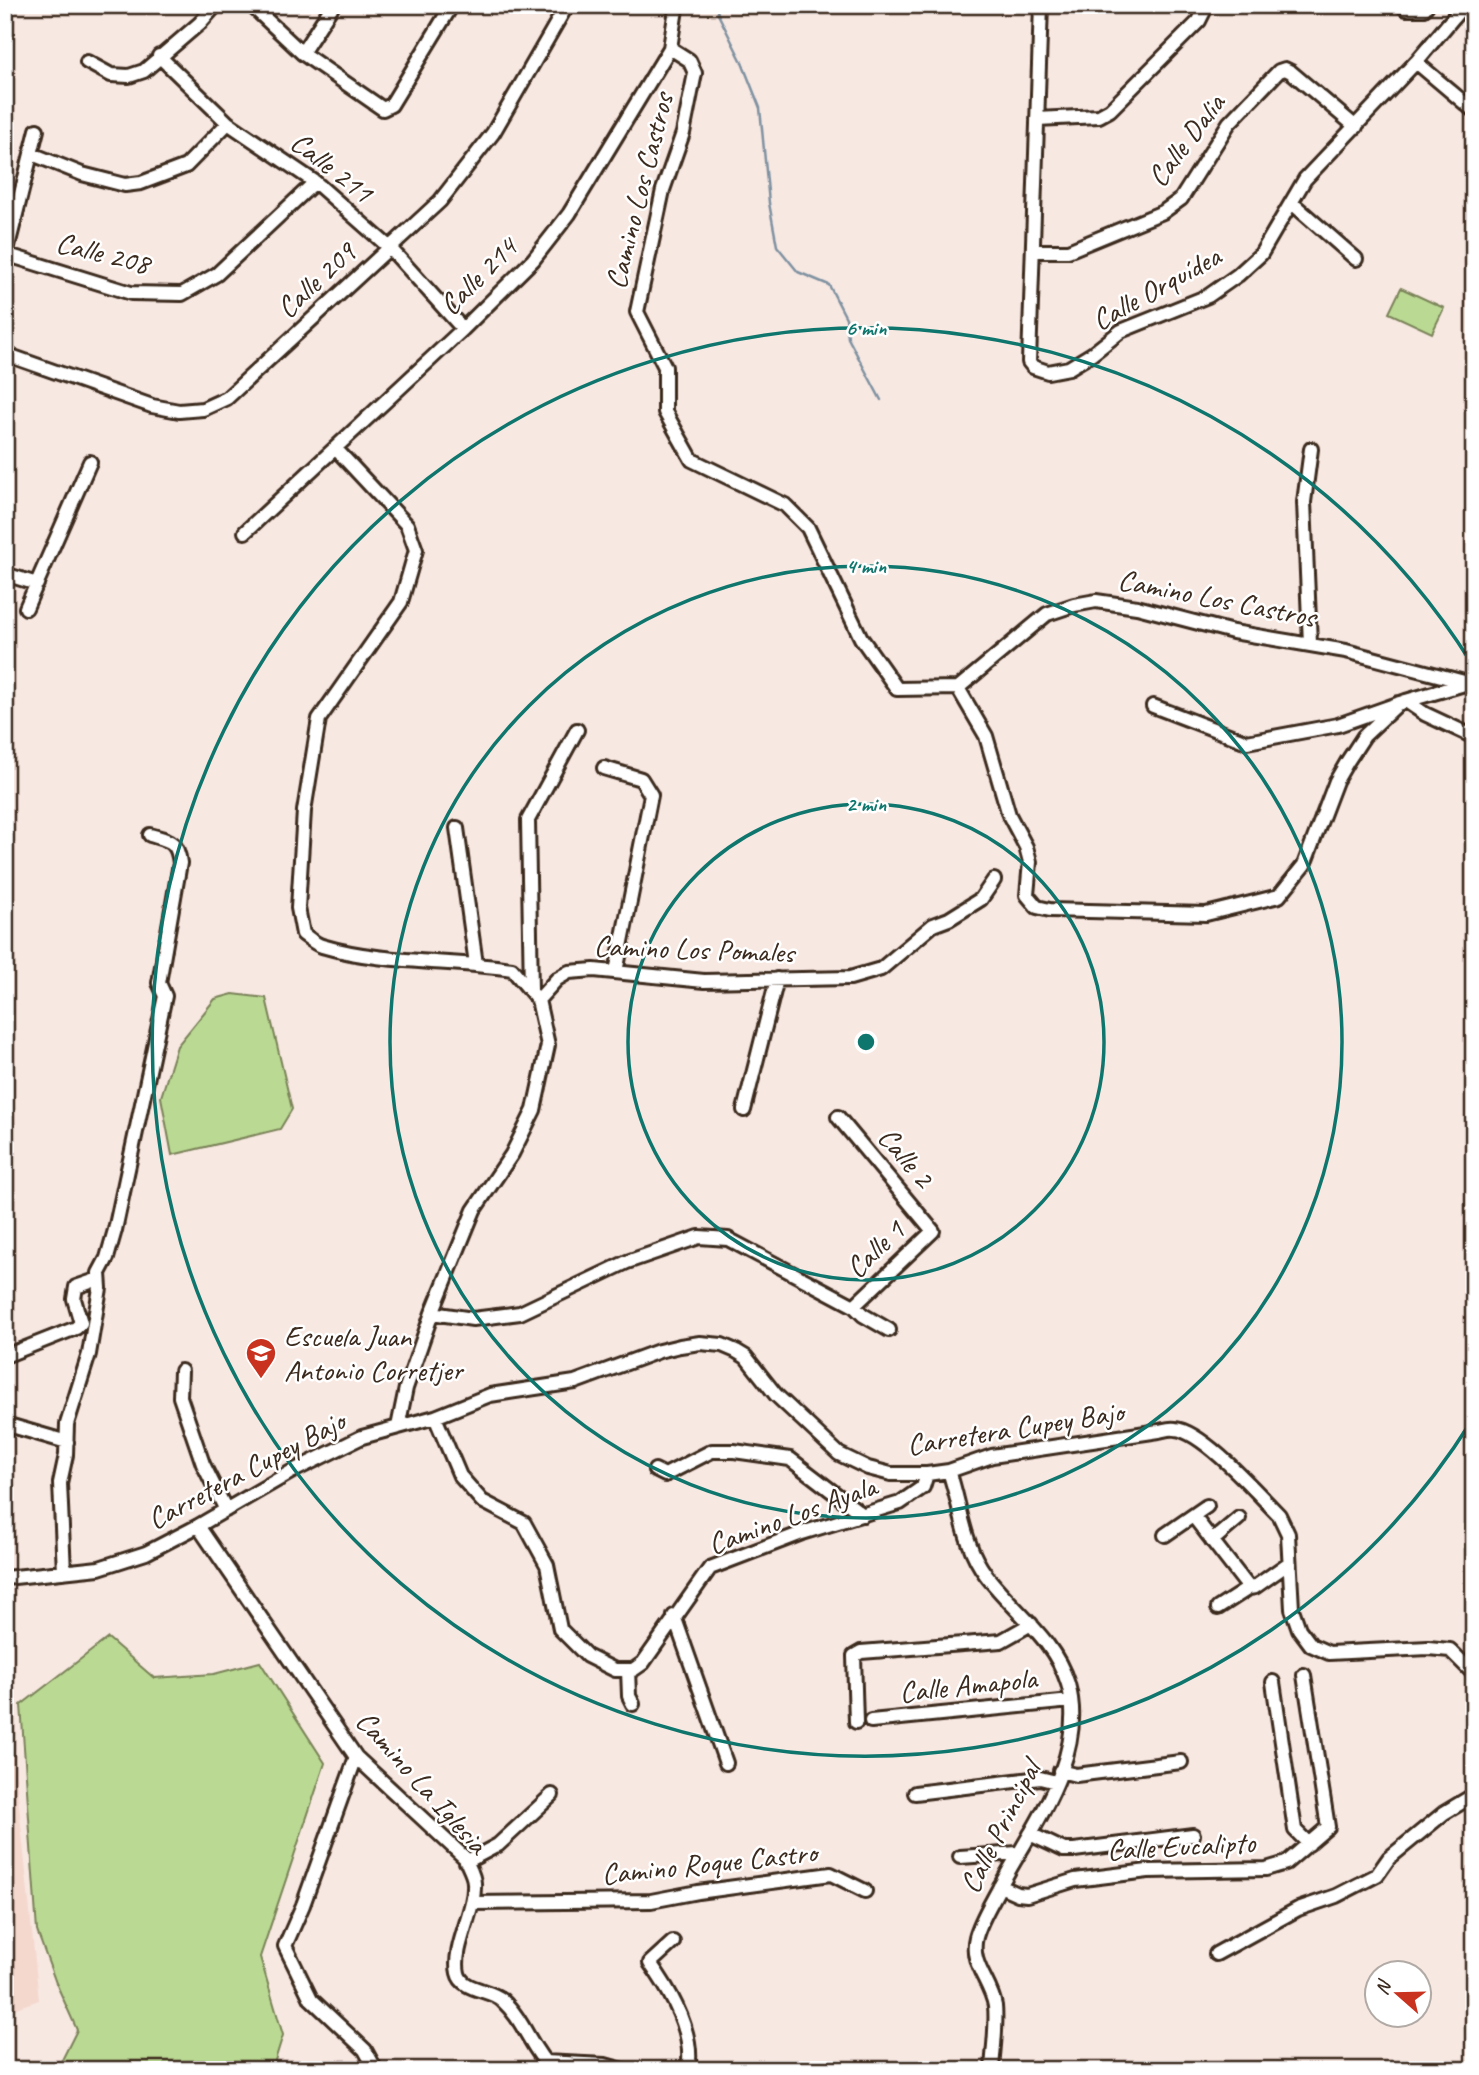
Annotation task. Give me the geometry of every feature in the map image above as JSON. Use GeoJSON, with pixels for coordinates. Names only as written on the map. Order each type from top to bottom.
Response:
{"type":"FeatureCollection","features":[{"type":"Feature","properties":{"kind":"street"},"geometry":{"type":"LineString","coordinates":[[87,62],[111,75],[129,76],[144,71],[200,23],[216,5]]}},
{"type":"Feature","properties":{"kind":"street"},"geometry":{"type":"LineString","coordinates":[[251,5],[302,53],[383,109],[391,105],[452,5]]}},
{"type":"Feature","properties":{"kind":"street"},"geometry":{"type":"LineString","coordinates":[[302,53],[333,5]]}},
{"type":"Feature","properties":{"kind":"street","name":"Calle 209"},"geometry":{"type":"LineString","coordinates":[[5,354],[152,406],[179,411],[203,408],[227,398],[440,201],[493,133],[567,5]]}},
{"type":"Feature","properties":{"kind":"street","name":"Calle 214"},"geometry":{"type":"LineString","coordinates":[[245,532],[533,260],[569,214],[670,48],[676,9],[674,5]]}},
{"type":"Feature","properties":{"kind":"street","name":"Calle Orquídea"},"geometry":{"type":"LineString","coordinates":[[1041,5],[1029,362],[1033,367],[1048,372],[1069,368],[1121,331],[1208,296],[1238,275],[1261,254],[1305,179],[1416,62],[1464,5]]}},
{"type":"Feature","properties":{"kind":"street"},"geometry":{"type":"LineString","coordinates":[[1037,119],[1099,116],[1110,110],[1199,21],[1208,5]]}},
{"type":"Feature","properties":{"kind":"street"},"geometry":{"type":"LineString","coordinates":[[1404,7],[1424,9],[1427,5]]}},
{"type":"Feature","properties":{"kind":"street","name":"Camino Los Castros"},"geometry":{"type":"LineString","coordinates":[[670,48],[689,60],[695,73],[683,133],[663,190],[637,312],[665,367],[665,412],[692,460],[785,505],[808,528],[861,638],[897,689],[958,688],[1047,614],[1096,601],[1137,607],[1233,632],[1346,651],[1471,682]]}},
{"type":"Feature","properties":{"kind":"street","name":"Calle 211"},"geometry":{"type":"LineString","coordinates":[[159,56],[228,123],[315,182],[390,248],[463,328]]}},
{"type":"Feature","properties":{"kind":"street"},"geometry":{"type":"LineString","coordinates":[[1416,62],[1474,111]]}},
{"type":"Feature","properties":{"kind":"street","name":"Calle Dalia"},"geometry":{"type":"LineString","coordinates":[[1033,251],[1068,251],[1163,212],[1181,199],[1229,123],[1279,71],[1285,69],[1292,72],[1356,127]]}},
{"type":"Feature","properties":{"kind":"street"},"geometry":{"type":"LineString","coordinates":[[32,154],[82,174],[125,185],[141,183],[186,166],[228,123]]}},
{"type":"Feature","properties":{"kind":"street"},"geometry":{"type":"LineString","coordinates":[[6,256],[37,130]]}},
{"type":"Feature","properties":{"kind":"street","name":"Calle 208"},"geometry":{"type":"LineString","coordinates":[[6,256],[131,293],[182,294],[217,274],[315,182]]}},
{"type":"Feature","properties":{"kind":"street"},"geometry":{"type":"LineString","coordinates":[[1292,203],[1356,259]]}},
{"type":"Feature","properties":{"kind":"street"},"geometry":{"type":"LineString","coordinates":[[335,448],[407,525],[416,550],[401,603],[319,719],[303,811],[298,908],[303,934],[319,945],[379,956],[512,969],[534,996]]}},
{"type":"Feature","properties":{"kind":"street"},"geometry":{"type":"LineString","coordinates":[[1310,644],[1304,502],[1311,449]]}},
{"type":"Feature","properties":{"kind":"street"},"geometry":{"type":"LineString","coordinates":[[26,608],[90,462]]}},
{"type":"Feature","properties":{"kind":"street"},"geometry":{"type":"LineString","coordinates":[[5,574],[37,584]]}},
{"type":"Feature","properties":{"kind":"street"},"geometry":{"type":"LineString","coordinates":[[1153,706],[1247,742],[1339,725],[1402,702],[1471,682]]}},
{"type":"Feature","properties":{"kind":"street"},"geometry":{"type":"LineString","coordinates":[[958,688],[986,736],[1009,815],[1026,847],[1030,862],[1027,895],[1037,907],[1045,909],[1206,914],[1279,896],[1304,865],[1336,781],[1347,762],[1364,736],[1402,702]]}},
{"type":"Feature","properties":{"kind":"street"},"geometry":{"type":"LineString","coordinates":[[1402,702],[1474,737]]}},
{"type":"Feature","properties":{"kind":"street"},"geometry":{"type":"LineString","coordinates":[[398,1427],[406,1388],[432,1314],[474,1210],[512,1154],[534,1110],[548,1045],[534,996],[528,820],[577,730]]}},
{"type":"Feature","properties":{"kind":"street"},"geometry":{"type":"LineString","coordinates":[[604,768],[641,779],[652,795],[616,972]]}},
{"type":"Feature","properties":{"kind":"street"},"geometry":{"type":"LineString","coordinates":[[457,828],[476,964]]}},
{"type":"Feature","properties":{"kind":"street"},"geometry":{"type":"LineString","coordinates":[[64,1572],[60,1483],[67,1424],[89,1354],[100,1288],[99,1273],[107,1258],[115,1230],[165,996],[159,983],[180,863],[178,849],[171,841],[150,835]]}},
{"type":"Feature","properties":{"kind":"street","name":"Camino Los Pomales"},"geometry":{"type":"LineString","coordinates":[[534,996],[569,972],[594,970],[704,981],[850,978],[881,969],[933,925],[949,919],[981,899],[995,880]]}},
{"type":"Feature","properties":{"kind":"street"},"geometry":{"type":"LineString","coordinates":[[744,1110],[777,979]]}},
{"type":"Feature","properties":{"kind":"street","name":"Calle 2"},"geometry":{"type":"LineString","coordinates":[[838,1117],[933,1231]]}},
{"type":"Feature","properties":{"kind":"street","name":"Calle 1"},"geometry":{"type":"LineString","coordinates":[[854,1306],[933,1231]]}},
{"type":"Feature","properties":{"kind":"street"},"geometry":{"type":"LineString","coordinates":[[432,1314],[473,1319],[520,1313],[627,1262],[699,1237],[728,1240],[854,1306],[863,1315],[889,1330]]}},
{"type":"Feature","properties":{"kind":"street"},"geometry":{"type":"LineString","coordinates":[[5,1356],[76,1328],[81,1323],[74,1299],[76,1287],[99,1279]]}},
{"type":"Feature","properties":{"kind":"street","name":"Carretera Cupey Bajo"},"geometry":{"type":"LineString","coordinates":[[5,1578],[99,1568],[146,1553],[291,1472],[362,1437],[435,1417],[490,1395],[575,1382],[659,1350],[700,1343],[722,1345],[746,1357],[776,1395],[839,1454],[868,1468],[891,1474],[949,1471],[992,1456],[1176,1429],[1200,1440],[1214,1451],[1279,1516],[1288,1534],[1295,1619],[1311,1645],[1329,1653],[1428,1648],[1450,1650],[1474,1674]]}},
{"type":"Feature","properties":{"kind":"street"},"geometry":{"type":"LineString","coordinates":[[181,1371],[180,1397],[203,1464],[226,1510]]}},
{"type":"Feature","properties":{"kind":"street"},"geometry":{"type":"LineString","coordinates":[[435,1417],[460,1476],[482,1501],[524,1522],[547,1565],[560,1629],[587,1656],[615,1670],[628,1670],[629,1696],[634,1704]]}},
{"type":"Feature","properties":{"kind":"street"},"geometry":{"type":"LineString","coordinates":[[5,1424],[66,1443]]}},
{"type":"Feature","properties":{"kind":"street"},"geometry":{"type":"LineString","coordinates":[[655,1470],[665,1475],[712,1451],[734,1451],[790,1459],[863,1515]]}},
{"type":"Feature","properties":{"kind":"street","name":"Calle Principal"},"geometry":{"type":"LineString","coordinates":[[949,1471],[974,1557],[986,1575],[1049,1644],[1067,1683],[1073,1723],[1048,1804],[1018,1853],[976,1936],[974,1955],[989,1986],[995,2007],[992,2070]]}},
{"type":"Feature","properties":{"kind":"street","name":"Camino Los Ayala"},"geometry":{"type":"LineString","coordinates":[[628,1670],[633,1670],[643,1663],[710,1568],[802,1533],[900,1503],[923,1487],[928,1474]]}},
{"type":"Feature","properties":{"kind":"street"},"geometry":{"type":"LineString","coordinates":[[1165,1535],[1207,1506]]}},
{"type":"Feature","properties":{"kind":"street"},"geometry":{"type":"LineString","coordinates":[[1194,1517],[1249,1588]]}},
{"type":"Feature","properties":{"kind":"street"},"geometry":{"type":"LineString","coordinates":[[1212,1541],[1240,1518]]}},
{"type":"Feature","properties":{"kind":"street","name":"Camino La Iglesia"},"geometry":{"type":"LineString","coordinates":[[198,1526],[356,1756],[466,1862],[475,1880],[460,1949],[458,1974],[466,1984],[497,1996],[515,2012],[548,2066]]}},
{"type":"Feature","properties":{"kind":"street"},"geometry":{"type":"LineString","coordinates":[[1218,1608],[1289,1563]]}},
{"type":"Feature","properties":{"kind":"street"},"geometry":{"type":"LineString","coordinates":[[674,1616],[726,1763]]}},
{"type":"Feature","properties":{"kind":"street"},"geometry":{"type":"LineString","coordinates":[[856,1722],[854,1656],[861,1652],[1001,1641],[1031,1624]]}},
{"type":"Feature","properties":{"kind":"street","name":"Calle Eucalipto"},"geometry":{"type":"LineString","coordinates":[[1000,1886],[1018,1895],[1027,1895],[1075,1880],[1148,1871],[1266,1869],[1286,1863],[1328,1828],[1304,1675]]}},
{"type":"Feature","properties":{"kind":"street"},"geometry":{"type":"LineString","coordinates":[[1273,1682],[1295,1830],[1309,1844]]}},
{"type":"Feature","properties":{"kind":"street","name":"Calle Amapola"},"geometry":{"type":"LineString","coordinates":[[871,1721],[1070,1700]]}},
{"type":"Feature","properties":{"kind":"street"},"geometry":{"type":"LineString","coordinates":[[356,1756],[303,1905],[285,1946],[310,1999],[365,2050],[376,2070]]}},
{"type":"Feature","properties":{"kind":"street"},"geometry":{"type":"LineString","coordinates":[[915,1793],[1181,1762]]}},
{"type":"Feature","properties":{"kind":"street"},"geometry":{"type":"LineString","coordinates":[[466,1862],[498,1845],[552,1795]]}},
{"type":"Feature","properties":{"kind":"street"},"geometry":{"type":"LineString","coordinates":[[1216,1954],[1298,1909],[1336,1896],[1377,1875],[1389,1858],[1444,1813],[1474,1795]]}},
{"type":"Feature","properties":{"kind":"street"},"geometry":{"type":"LineString","coordinates":[[1030,1834],[1064,1850],[1194,1835]]}},
{"type":"Feature","properties":{"kind":"street"},"geometry":{"type":"LineString","coordinates":[[960,1857],[1018,1853]]}},
{"type":"Feature","properties":{"kind":"street","name":"Camino Roque Castro"},"geometry":{"type":"LineString","coordinates":[[472,1903],[651,1901],[710,1890],[831,1874],[865,1891]]}},
{"type":"Feature","properties":{"kind":"street"},"geometry":{"type":"LineString","coordinates":[[673,1942],[650,1963],[667,1985],[679,2014],[691,2054],[688,2070]]}},
{"type":"Feature","properties":{"kind":"street"},"geometry":{"type":"LineString","coordinates":[[548,2066],[584,2063],[623,2070]]}},
{"type":"Feature","properties":{"kind":"shaded area"},"geometry":{"type":"Polygon","coordinates":[[[5,1668],[39,2000],[5,2012],[5,1668]]]}},
{"type":"Feature","properties":{"kind":"green space"},"geometry":{"type":"Polygon","coordinates":[[[1401,288],[1444,308],[1432,333],[1389,313],[1401,288]]]}},
{"type":"Feature","properties":{"kind":"green space"},"geometry":{"type":"Polygon","coordinates":[[[233,994],[266,998],[292,1109],[280,1129],[172,1155],[161,1097],[177,1046],[215,999],[233,994]]]}},
{"type":"Feature","properties":{"kind":"green space"},"geometry":{"type":"Polygon","coordinates":[[[108,1638],[154,1678],[214,1674],[260,1662],[325,1763],[260,1957],[283,2035],[272,2070],[57,2070],[77,2030],[37,1931],[21,1705],[108,1638]]]}},
{"type":"Feature","properties":{"kind":"waterway"},"geometry":{"type":"LineString","coordinates":[[716,5],[760,108],[769,203],[777,246],[798,272],[829,285],[846,318],[848,338],[881,400]]}},
{"type":"Feature","properties":{"kind":"place","name":"Escuela Juan Antonio Corretjer"},"geometry":{"type":"Point","coordinates":[261,1380]}}]}
